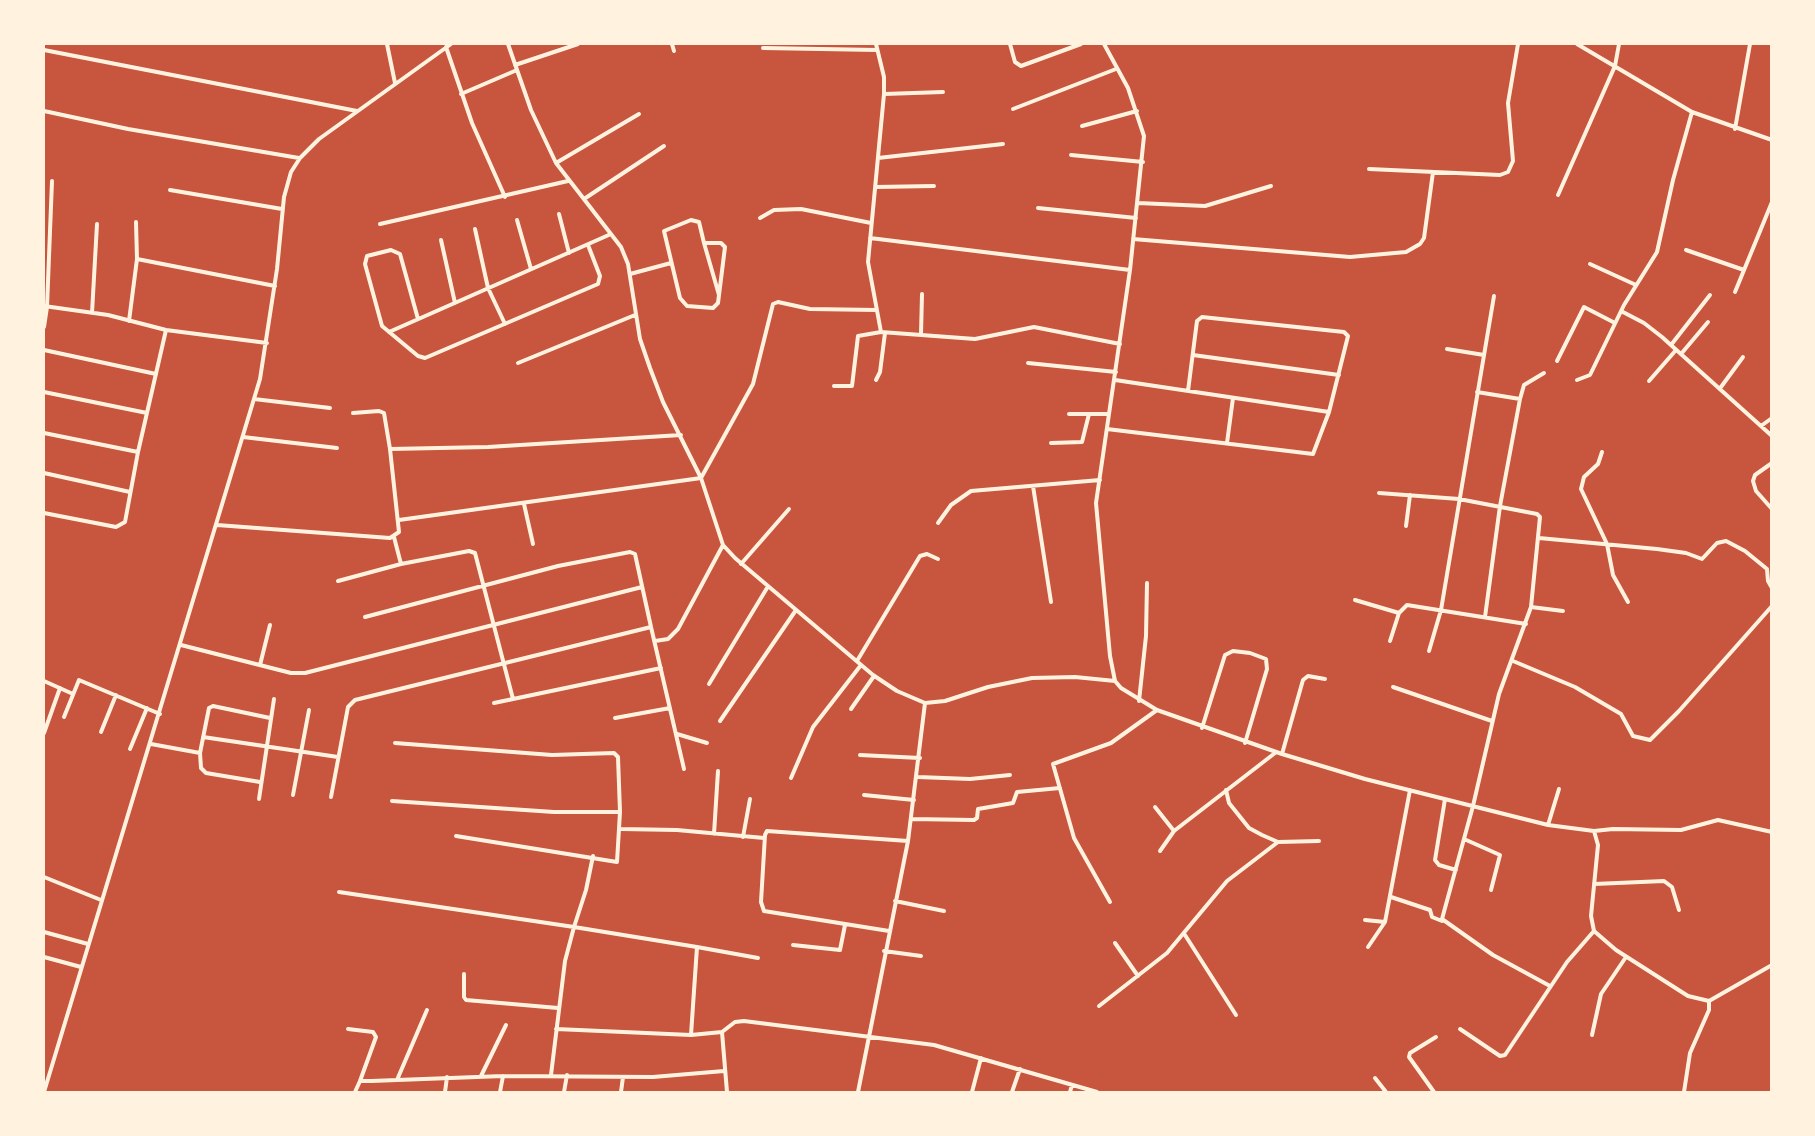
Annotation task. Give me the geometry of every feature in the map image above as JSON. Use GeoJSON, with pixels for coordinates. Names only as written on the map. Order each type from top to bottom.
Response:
{"type":"FeatureCollection","features":[{"type":"Feature","properties":{"kind":"street"},"geometry":{"type":"LineString","coordinates":[[387,44],[395,83]]}},
{"type":"Feature","properties":{"kind":"street"},"geometry":{"type":"LineString","coordinates":[[44,1092],[254,399],[267,343],[282,209],[291,172],[300,158],[319,139],[451,44]]}},
{"type":"Feature","properties":{"kind":"street"},"geometry":{"type":"LineString","coordinates":[[508,44],[539,130],[556,163],[621,247],[630,274],[635,315],[650,368],[701,478],[723,545],[767,588],[874,676],[897,692],[925,703],[945,701],[988,687],[1032,678],[1074,677],[1115,681],[1139,701],[1157,710],[1245,743],[1410,790],[1548,825],[1594,831],[1681,830],[1718,820],[1772,832]]}},
{"type":"Feature","properties":{"kind":"street"},"geometry":{"type":"LineString","coordinates":[[515,65],[578,44]]}},
{"type":"Feature","properties":{"kind":"street"},"geometry":{"type":"LineString","coordinates":[[672,44],[674,51]]}},
{"type":"Feature","properties":{"kind":"street"},"geometry":{"type":"LineString","coordinates":[[876,44],[884,77],[871,223],[869,273],[883,332],[880,372],[876,380]]}},
{"type":"Feature","properties":{"kind":"street"},"geometry":{"type":"LineString","coordinates":[[1010,44],[1015,62],[1021,66],[1081,44]]}},
{"type":"Feature","properties":{"kind":"street"},"geometry":{"type":"LineString","coordinates":[[1104,44],[1137,111],[1144,136],[1130,270],[1095,513],[1110,656],[1115,681]]}},
{"type":"Feature","properties":{"kind":"street"},"geometry":{"type":"LineString","coordinates":[[1369,169],[1500,175],[1510,170],[1513,161],[1508,103],[1518,44]]}},
{"type":"Feature","properties":{"kind":"street"},"geometry":{"type":"LineString","coordinates":[[1576,44],[1692,112],[1735,129],[1772,140]]}},
{"type":"Feature","properties":{"kind":"street"},"geometry":{"type":"LineString","coordinates":[[1558,195],[1615,66],[1619,44]]}},
{"type":"Feature","properties":{"kind":"street"},"geometry":{"type":"LineString","coordinates":[[1735,129],[1749,44]]}},
{"type":"Feature","properties":{"kind":"street"},"geometry":{"type":"LineString","coordinates":[[446,47],[461,94],[505,197]]}},
{"type":"Feature","properties":{"kind":"street"},"geometry":{"type":"LineString","coordinates":[[763,48],[877,50]]}},
{"type":"Feature","properties":{"kind":"street"},"geometry":{"type":"LineString","coordinates":[[44,50],[357,111]]}},
{"type":"Feature","properties":{"kind":"street"},"geometry":{"type":"LineString","coordinates":[[1013,108],[1116,69]]}},
{"type":"Feature","properties":{"kind":"street"},"geometry":{"type":"LineString","coordinates":[[461,94],[517,70]]}},
{"type":"Feature","properties":{"kind":"street"},"geometry":{"type":"LineString","coordinates":[[884,94],[943,92]]}},
{"type":"Feature","properties":{"kind":"street"},"geometry":{"type":"LineString","coordinates":[[44,111],[128,129],[300,158]]}},
{"type":"Feature","properties":{"kind":"street"},"geometry":{"type":"LineString","coordinates":[[1082,126],[1137,111]]}},
{"type":"Feature","properties":{"kind":"street"},"geometry":{"type":"LineString","coordinates":[[1577,380],[1590,375],[1621,311],[1657,252],[1672,180],[1692,112]]}},
{"type":"Feature","properties":{"kind":"street"},"geometry":{"type":"LineString","coordinates":[[556,163],[639,114]]}},
{"type":"Feature","properties":{"kind":"street"},"geometry":{"type":"LineString","coordinates":[[878,158],[1002,144]]}},
{"type":"Feature","properties":{"kind":"street"},"geometry":{"type":"LineString","coordinates":[[584,199],[664,146]]}},
{"type":"Feature","properties":{"kind":"street"},"geometry":{"type":"LineString","coordinates":[[1071,155],[1143,162]]}},
{"type":"Feature","properties":{"kind":"street"},"geometry":{"type":"LineString","coordinates":[[1133,239],[1350,257],[1406,252],[1420,244],[1424,238],[1433,172]]}},
{"type":"Feature","properties":{"kind":"street"},"geometry":{"type":"LineString","coordinates":[[44,327],[52,181]]}},
{"type":"Feature","properties":{"kind":"street"},"geometry":{"type":"LineString","coordinates":[[380,224],[568,181]]}},
{"type":"Feature","properties":{"kind":"street"},"geometry":{"type":"LineString","coordinates":[[875,187],[934,186]]}},
{"type":"Feature","properties":{"kind":"street"},"geometry":{"type":"LineString","coordinates":[[1138,203],[1205,206],[1271,186]]}},
{"type":"Feature","properties":{"kind":"street"},"geometry":{"type":"LineString","coordinates":[[170,190],[282,209]]}},
{"type":"Feature","properties":{"kind":"street"},"geometry":{"type":"LineString","coordinates":[[1735,292],[1772,202]]}},
{"type":"Feature","properties":{"kind":"street"},"geometry":{"type":"LineString","coordinates":[[1038,208],[1136,218]]}},
{"type":"Feature","properties":{"kind":"street"},"geometry":{"type":"LineString","coordinates":[[760,218],[774,210],[801,209],[871,223]]}},
{"type":"Feature","properties":{"kind":"street"},"geometry":{"type":"LineString","coordinates":[[559,214],[569,253]]}},
{"type":"Feature","properties":{"kind":"street"},"geometry":{"type":"LineString","coordinates":[[517,220],[531,269]]}},
{"type":"Feature","properties":{"kind":"street"},"geometry":{"type":"LineString","coordinates":[[704,243],[721,243],[725,247],[719,295],[718,303],[713,308],[687,306],[682,303],[663,236],[667,229],[695,220],[699,222],[704,243],[719,295]]}},
{"type":"Feature","properties":{"kind":"street"},"geometry":{"type":"LineString","coordinates":[[129,321],[137,259],[136,222]]}},
{"type":"Feature","properties":{"kind":"street"},"geometry":{"type":"LineString","coordinates":[[92,313],[97,224]]}},
{"type":"Feature","properties":{"kind":"street"},"geometry":{"type":"LineString","coordinates":[[475,229],[488,288],[505,324]]}},
{"type":"Feature","properties":{"kind":"street"},"geometry":{"type":"LineString","coordinates":[[388,332],[611,234]]}},
{"type":"Feature","properties":{"kind":"street"},"geometry":{"type":"LineString","coordinates":[[870,238],[1130,270]]}},
{"type":"Feature","properties":{"kind":"street"},"geometry":{"type":"LineString","coordinates":[[441,240],[455,303]]}},
{"type":"Feature","properties":{"kind":"street"},"geometry":{"type":"LineString","coordinates":[[418,319],[400,254],[391,250],[367,256],[365,264],[382,326],[418,356],[425,357],[598,284],[600,276],[588,245]]}},
{"type":"Feature","properties":{"kind":"street"},"geometry":{"type":"LineString","coordinates":[[1686,250],[1744,270]]}},
{"type":"Feature","properties":{"kind":"street"},"geometry":{"type":"LineString","coordinates":[[137,259],[275,286]]}},
{"type":"Feature","properties":{"kind":"street"},"geometry":{"type":"LineString","coordinates":[[630,274],[671,263]]}},
{"type":"Feature","properties":{"kind":"street"},"geometry":{"type":"LineString","coordinates":[[1590,264],[1636,285]]}},
{"type":"Feature","properties":{"kind":"street"},"geometry":{"type":"LineString","coordinates":[[921,334],[922,294]]}},
{"type":"Feature","properties":{"kind":"street"},"geometry":{"type":"LineString","coordinates":[[1671,345],[1710,295]]}},
{"type":"Feature","properties":{"kind":"street"},"geometry":{"type":"LineString","coordinates":[[1429,651],[1441,610],[1494,296]]}},
{"type":"Feature","properties":{"kind":"street"},"geometry":{"type":"LineString","coordinates":[[701,478],[753,384],[773,304],[778,302],[810,309],[877,310]]}},
{"type":"Feature","properties":{"kind":"street"},"geometry":{"type":"LineString","coordinates":[[45,307],[92,313],[166,330],[267,343]]}},
{"type":"Feature","properties":{"kind":"street"},"geometry":{"type":"LineString","coordinates":[[1557,361],[1584,307],[1615,323]]}},
{"type":"Feature","properties":{"kind":"street"},"geometry":{"type":"LineString","coordinates":[[1621,311],[1644,322],[1720,387],[1772,436]]}},
{"type":"Feature","properties":{"kind":"street"},"geometry":{"type":"LineString","coordinates":[[518,363],[635,315]]}},
{"type":"Feature","properties":{"kind":"street"},"geometry":{"type":"LineString","coordinates":[[1107,429],[1313,454],[1329,412],[1348,339],[1344,332],[1202,317],[1197,321],[1188,391]]}},
{"type":"Feature","properties":{"kind":"street"},"geometry":{"type":"LineString","coordinates":[[1680,354],[1708,322]]}},
{"type":"Feature","properties":{"kind":"street"},"geometry":{"type":"LineString","coordinates":[[834,386],[852,386],[858,336],[883,332],[975,339],[1034,327],[1120,344]]}},
{"type":"Feature","properties":{"kind":"street"},"geometry":{"type":"LineString","coordinates":[[44,513],[116,527],[125,522],[138,452],[166,330]]}},
{"type":"Feature","properties":{"kind":"street"},"geometry":{"type":"LineString","coordinates":[[1447,349],[1484,355]]}},
{"type":"Feature","properties":{"kind":"street"},"geometry":{"type":"LineString","coordinates":[[44,350],[156,374]]}},
{"type":"Feature","properties":{"kind":"street"},"geometry":{"type":"LineString","coordinates":[[1649,381],[1676,350]]}},
{"type":"Feature","properties":{"kind":"street"},"geometry":{"type":"LineString","coordinates":[[1193,355],[1339,375]]}},
{"type":"Feature","properties":{"kind":"street"},"geometry":{"type":"LineString","coordinates":[[1720,387],[1743,357]]}},
{"type":"Feature","properties":{"kind":"street"},"geometry":{"type":"LineString","coordinates":[[1028,363],[1116,372]]}},
{"type":"Feature","properties":{"kind":"street"},"geometry":{"type":"LineString","coordinates":[[1485,617],[1500,506],[1520,399],[1524,385],[1544,373]]}},
{"type":"Feature","properties":{"kind":"street"},"geometry":{"type":"LineString","coordinates":[[1115,380],[1329,412]]}},
{"type":"Feature","properties":{"kind":"street"},"geometry":{"type":"LineString","coordinates":[[44,392],[147,413]]}},
{"type":"Feature","properties":{"kind":"street"},"geometry":{"type":"LineString","coordinates":[[1477,392],[1520,399]]}},
{"type":"Feature","properties":{"kind":"street"},"geometry":{"type":"LineString","coordinates":[[1227,443],[1233,398]]}},
{"type":"Feature","properties":{"kind":"street"},"geometry":{"type":"LineString","coordinates":[[254,399],[330,408]]}},
{"type":"Feature","properties":{"kind":"street"},"geometry":{"type":"LineString","coordinates":[[217,525],[394,537],[399,532],[399,520],[384,413],[379,411],[353,413]]}},
{"type":"Feature","properties":{"kind":"street"},"geometry":{"type":"LineString","coordinates":[[1069,414],[1109,414]]}},
{"type":"Feature","properties":{"kind":"street"},"geometry":{"type":"LineString","coordinates":[[1051,443],[1082,442],[1089,414]]}},
{"type":"Feature","properties":{"kind":"street"},"geometry":{"type":"LineString","coordinates":[[1761,426],[1772,418]]}},
{"type":"Feature","properties":{"kind":"street"},"geometry":{"type":"LineString","coordinates":[[44,433],[138,452]]}},
{"type":"Feature","properties":{"kind":"street"},"geometry":{"type":"LineString","coordinates":[[390,449],[488,447],[681,435]]}},
{"type":"Feature","properties":{"kind":"street"},"geometry":{"type":"LineString","coordinates":[[243,438],[337,448]]}},
{"type":"Feature","properties":{"kind":"street"},"geometry":{"type":"LineString","coordinates":[[1602,452],[1598,464],[1584,477],[1581,489],[1607,544],[1613,575],[1628,602]]}},
{"type":"Feature","properties":{"kind":"street"},"geometry":{"type":"LineString","coordinates":[[1772,463],[1755,476],[1753,484],[1772,509]]}},
{"type":"Feature","properties":{"kind":"street"},"geometry":{"type":"LineString","coordinates":[[44,473],[130,492]]}},
{"type":"Feature","properties":{"kind":"street"},"geometry":{"type":"LineString","coordinates":[[399,520],[701,478]]}},
{"type":"Feature","properties":{"kind":"street"},"geometry":{"type":"LineString","coordinates":[[938,523],[951,505],[971,492],[1100,480]]}},
{"type":"Feature","properties":{"kind":"street"},"geometry":{"type":"LineString","coordinates":[[1033,486],[1051,602]]}},
{"type":"Feature","properties":{"kind":"street"},"geometry":{"type":"LineString","coordinates":[[1379,493],[1459,499],[1539,515],[1539,538],[1526,624],[1492,721],[1473,806],[1442,915],[1443,922]]}},
{"type":"Feature","properties":{"kind":"street"},"geometry":{"type":"LineString","coordinates":[[1406,526],[1410,495]]}},
{"type":"Feature","properties":{"kind":"street"},"geometry":{"type":"LineString","coordinates":[[524,504],[533,544]]}},
{"type":"Feature","properties":{"kind":"street"},"geometry":{"type":"LineString","coordinates":[[741,564],[789,509]]}},
{"type":"Feature","properties":{"kind":"street"},"geometry":{"type":"LineString","coordinates":[[394,537],[401,564]]}},
{"type":"Feature","properties":{"kind":"street"},"geometry":{"type":"LineString","coordinates":[[1539,538],[1686,553],[1702,559],[1718,542],[1730,542],[1767,569],[1767,581],[1772,588]]}},
{"type":"Feature","properties":{"kind":"street"},"geometry":{"type":"LineString","coordinates":[[655,641],[668,639],[678,629],[723,545]]}},
{"type":"Feature","properties":{"kind":"street"},"geometry":{"type":"LineString","coordinates":[[365,617],[558,566],[630,552],[635,554],[684,769]]}},
{"type":"Feature","properties":{"kind":"street"},"geometry":{"type":"LineString","coordinates":[[338,581],[401,564],[475,553],[513,699]]}},
{"type":"Feature","properties":{"kind":"street"},"geometry":{"type":"LineString","coordinates":[[791,778],[813,727],[859,663],[920,556],[927,554],[938,560]]}},
{"type":"Feature","properties":{"kind":"street"},"geometry":{"type":"LineString","coordinates":[[1139,701],[1146,636],[1147,583]]}},
{"type":"Feature","properties":{"kind":"street"},"geometry":{"type":"LineString","coordinates":[[181,645],[291,673],[304,673],[495,626],[642,586]]}},
{"type":"Feature","properties":{"kind":"street"},"geometry":{"type":"LineString","coordinates":[[709,684],[767,588]]}},
{"type":"Feature","properties":{"kind":"street"},"geometry":{"type":"LineString","coordinates":[[1355,600],[1398,613]]}},
{"type":"Feature","properties":{"kind":"street"},"geometry":{"type":"LineString","coordinates":[[1390,640],[1398,613],[1407,605],[1526,624]]}},
{"type":"Feature","properties":{"kind":"street"},"geometry":{"type":"LineString","coordinates":[[1513,661],[1593,698],[1620,714],[1630,734],[1650,740],[1679,711],[1772,606]]}},
{"type":"Feature","properties":{"kind":"street"},"geometry":{"type":"LineString","coordinates":[[1530,607],[1563,611]]}},
{"type":"Feature","properties":{"kind":"street"},"geometry":{"type":"LineString","coordinates":[[720,721],[796,610]]}},
{"type":"Feature","properties":{"kind":"street"},"geometry":{"type":"LineString","coordinates":[[261,665],[270,625]]}},
{"type":"Feature","properties":{"kind":"street"},"geometry":{"type":"LineString","coordinates":[[331,797],[348,707],[356,700],[651,627]]}},
{"type":"Feature","properties":{"kind":"street"},"geometry":{"type":"LineString","coordinates":[[1202,728],[1225,655],[1233,651],[1250,653],[1266,659],[1267,669],[1245,743]]}},
{"type":"Feature","properties":{"kind":"street"},"geometry":{"type":"LineString","coordinates":[[494,704],[662,668]]}},
{"type":"Feature","properties":{"kind":"street"},"geometry":{"type":"LineString","coordinates":[[851,709],[874,676]]}},
{"type":"Feature","properties":{"kind":"street"},"geometry":{"type":"LineString","coordinates":[[1282,754],[1303,680],[1308,676],[1325,679]]}},
{"type":"Feature","properties":{"kind":"street"},"geometry":{"type":"LineString","coordinates":[[64,717],[79,680],[160,714]]}},
{"type":"Feature","properties":{"kind":"street"},"geometry":{"type":"LineString","coordinates":[[44,681],[73,694]]}},
{"type":"Feature","properties":{"kind":"street"},"geometry":{"type":"LineString","coordinates":[[1393,687],[1492,721]]}},
{"type":"Feature","properties":{"kind":"street"},"geometry":{"type":"LineString","coordinates":[[44,733],[60,688]]}},
{"type":"Feature","properties":{"kind":"street"},"geometry":{"type":"LineString","coordinates":[[100,732],[116,696]]}},
{"type":"Feature","properties":{"kind":"street"},"geometry":{"type":"LineString","coordinates":[[259,799],[274,699]]}},
{"type":"Feature","properties":{"kind":"street"},"geometry":{"type":"LineString","coordinates":[[858,1092],[884,951],[908,841],[918,777],[925,703]]}},
{"type":"Feature","properties":{"kind":"street"},"geometry":{"type":"LineString","coordinates":[[260,782],[206,773],[201,768],[200,753],[209,708],[213,706],[270,718]]}},
{"type":"Feature","properties":{"kind":"street"},"geometry":{"type":"LineString","coordinates":[[130,749],[147,708]]}},
{"type":"Feature","properties":{"kind":"street"},"geometry":{"type":"LineString","coordinates":[[615,718],[670,708]]}},
{"type":"Feature","properties":{"kind":"street"},"geometry":{"type":"LineString","coordinates":[[293,795],[309,710]]}},
{"type":"Feature","properties":{"kind":"street"},"geometry":{"type":"LineString","coordinates":[[1110,902],[1074,838],[1053,766],[1055,762],[1111,743],[1157,710]]}},
{"type":"Feature","properties":{"kind":"street"},"geometry":{"type":"LineString","coordinates":[[677,734],[707,743]]}},
{"type":"Feature","properties":{"kind":"street"},"geometry":{"type":"LineString","coordinates":[[203,737],[338,757]]}},
{"type":"Feature","properties":{"kind":"street"},"geometry":{"type":"LineString","coordinates":[[395,742],[552,755],[614,753],[618,757],[621,830],[617,862],[593,856],[456,836]]}},
{"type":"Feature","properties":{"kind":"street"},"geometry":{"type":"LineString","coordinates":[[151,744],[200,753]]}},
{"type":"Feature","properties":{"kind":"street"},"geometry":{"type":"LineString","coordinates":[[1160,851],[1173,831],[1276,752]]}},
{"type":"Feature","properties":{"kind":"street"},"geometry":{"type":"LineString","coordinates":[[860,755],[920,758]]}},
{"type":"Feature","properties":{"kind":"street"},"geometry":{"type":"LineString","coordinates":[[714,834],[718,771]]}},
{"type":"Feature","properties":{"kind":"street"},"geometry":{"type":"LineString","coordinates":[[918,777],[970,779],[1010,776]]}},
{"type":"Feature","properties":{"kind":"street"},"geometry":{"type":"LineString","coordinates":[[911,819],[974,820],[977,818],[978,809],[1010,804],[1017,792],[1060,788]]}},
{"type":"Feature","properties":{"kind":"street"},"geometry":{"type":"LineString","coordinates":[[1548,825],[1559,789]]}},
{"type":"Feature","properties":{"kind":"street"},"geometry":{"type":"LineString","coordinates":[[1226,790],[1229,803],[1249,828],[1278,842],[1318,840]]}},
{"type":"Feature","properties":{"kind":"street"},"geometry":{"type":"LineString","coordinates":[[1368,947],[1385,922],[1410,790]]}},
{"type":"Feature","properties":{"kind":"street"},"geometry":{"type":"LineString","coordinates":[[864,795],[914,800]]}},
{"type":"Feature","properties":{"kind":"street"},"geometry":{"type":"LineString","coordinates":[[743,837],[750,799]]}},
{"type":"Feature","properties":{"kind":"street"},"geometry":{"type":"LineString","coordinates":[[1445,799],[1435,860],[1438,865],[1456,870]]}},
{"type":"Feature","properties":{"kind":"street"},"geometry":{"type":"LineString","coordinates":[[392,801],[554,812],[620,812]]}},
{"type":"Feature","properties":{"kind":"street"},"geometry":{"type":"LineString","coordinates":[[1155,807],[1173,831]]}},
{"type":"Feature","properties":{"kind":"street"},"geometry":{"type":"LineString","coordinates":[[621,830],[677,830],[764,838]]}},
{"type":"Feature","properties":{"kind":"street"},"geometry":{"type":"LineString","coordinates":[[889,931],[764,911],[761,902],[764,838],[767,831],[908,841]]}},
{"type":"Feature","properties":{"kind":"street"},"geometry":{"type":"LineString","coordinates":[[1594,831],[1598,845],[1591,924],[1594,931],[1626,957],[1688,996],[1709,1001],[1772,965]]}},
{"type":"Feature","properties":{"kind":"street"},"geometry":{"type":"LineString","coordinates":[[1464,839],[1500,855],[1491,890]]}},
{"type":"Feature","properties":{"kind":"street"},"geometry":{"type":"LineString","coordinates":[[1099,1006],[1138,976],[1185,934],[1227,881],[1278,842]]}},
{"type":"Feature","properties":{"kind":"street"},"geometry":{"type":"LineString","coordinates":[[551,1075],[558,1008],[574,927],[586,890],[593,856]]}},
{"type":"Feature","properties":{"kind":"street"},"geometry":{"type":"LineString","coordinates":[[44,877],[101,900]]}},
{"type":"Feature","properties":{"kind":"street"},"geometry":{"type":"LineString","coordinates":[[1594,884],[1664,881],[1672,887],[1679,910]]}},
{"type":"Feature","properties":{"kind":"street"},"geometry":{"type":"LineString","coordinates":[[339,892],[574,927],[758,958]]}},
{"type":"Feature","properties":{"kind":"street"},"geometry":{"type":"LineString","coordinates":[[1391,897],[1430,910],[1432,917],[1492,955],[1550,986]]}},
{"type":"Feature","properties":{"kind":"street"},"geometry":{"type":"LineString","coordinates":[[895,901],[944,911]]}},
{"type":"Feature","properties":{"kind":"street"},"geometry":{"type":"LineString","coordinates":[[1365,920],[1385,922]]}},
{"type":"Feature","properties":{"kind":"street"},"geometry":{"type":"LineString","coordinates":[[793,945],[840,950],[845,925]]}},
{"type":"Feature","properties":{"kind":"street"},"geometry":{"type":"LineString","coordinates":[[1460,1029],[1500,1056],[1505,1055],[1550,986],[1594,931]]}},
{"type":"Feature","properties":{"kind":"street"},"geometry":{"type":"LineString","coordinates":[[44,932],[88,944]]}},
{"type":"Feature","properties":{"kind":"street"},"geometry":{"type":"LineString","coordinates":[[1185,934],[1236,1015]]}},
{"type":"Feature","properties":{"kind":"street"},"geometry":{"type":"LineString","coordinates":[[1115,943],[1138,976]]}},
{"type":"Feature","properties":{"kind":"street"},"geometry":{"type":"LineString","coordinates":[[691,1035],[696,947]]}},
{"type":"Feature","properties":{"kind":"street"},"geometry":{"type":"LineString","coordinates":[[884,951],[921,956]]}},
{"type":"Feature","properties":{"kind":"street"},"geometry":{"type":"LineString","coordinates":[[44,957],[81,967]]}},
{"type":"Feature","properties":{"kind":"street"},"geometry":{"type":"LineString","coordinates":[[1592,1035],[1601,994],[1626,957]]}},
{"type":"Feature","properties":{"kind":"street"},"geometry":{"type":"LineString","coordinates":[[464,974],[464,998],[466,1000],[558,1008]]}},
{"type":"Feature","properties":{"kind":"street"},"geometry":{"type":"LineString","coordinates":[[1684,1092],[1690,1053],[1709,1010],[1709,1001]]}},
{"type":"Feature","properties":{"kind":"street"},"geometry":{"type":"LineString","coordinates":[[397,1080],[427,1010]]}},
{"type":"Feature","properties":{"kind":"street"},"geometry":{"type":"LineString","coordinates":[[556,1029],[691,1035],[722,1032],[735,1022],[744,1021],[934,1046],[1097,1092]]}},
{"type":"Feature","properties":{"kind":"street"},"geometry":{"type":"LineString","coordinates":[[482,1076],[506,1025]]}},
{"type":"Feature","properties":{"kind":"street"},"geometry":{"type":"LineString","coordinates":[[348,1029],[373,1032],[376,1037],[355,1092]]}},
{"type":"Feature","properties":{"kind":"street"},"geometry":{"type":"LineString","coordinates":[[722,1032],[727,1092]]}},
{"type":"Feature","properties":{"kind":"street"},"geometry":{"type":"LineString","coordinates":[[1434,1092],[1409,1057],[1410,1053],[1436,1037]]}},
{"type":"Feature","properties":{"kind":"street"},"geometry":{"type":"LineString","coordinates":[[972,1092],[981,1058]]}},
{"type":"Feature","properties":{"kind":"street"},"geometry":{"type":"LineString","coordinates":[[1012,1092],[1020,1069]]}},
{"type":"Feature","properties":{"kind":"street"},"geometry":{"type":"LineString","coordinates":[[360,1081],[482,1076],[623,1077],[724,1071]]}},
{"type":"Feature","properties":{"kind":"street"},"geometry":{"type":"LineString","coordinates":[[500,1092],[503,1076]]}},
{"type":"Feature","properties":{"kind":"street"},"geometry":{"type":"LineString","coordinates":[[564,1092],[567,1076]]}},
{"type":"Feature","properties":{"kind":"street"},"geometry":{"type":"LineString","coordinates":[[445,1092],[447,1077]]}},
{"type":"Feature","properties":{"kind":"street"},"geometry":{"type":"LineString","coordinates":[[621,1092],[623,1077]]}},
{"type":"Feature","properties":{"kind":"street"},"geometry":{"type":"LineString","coordinates":[[1376,1078],[1386,1092]]}},
{"type":"Feature","properties":{"kind":"street"},"geometry":{"type":"LineString","coordinates":[[1070,1092],[1072,1085]]}}]}
